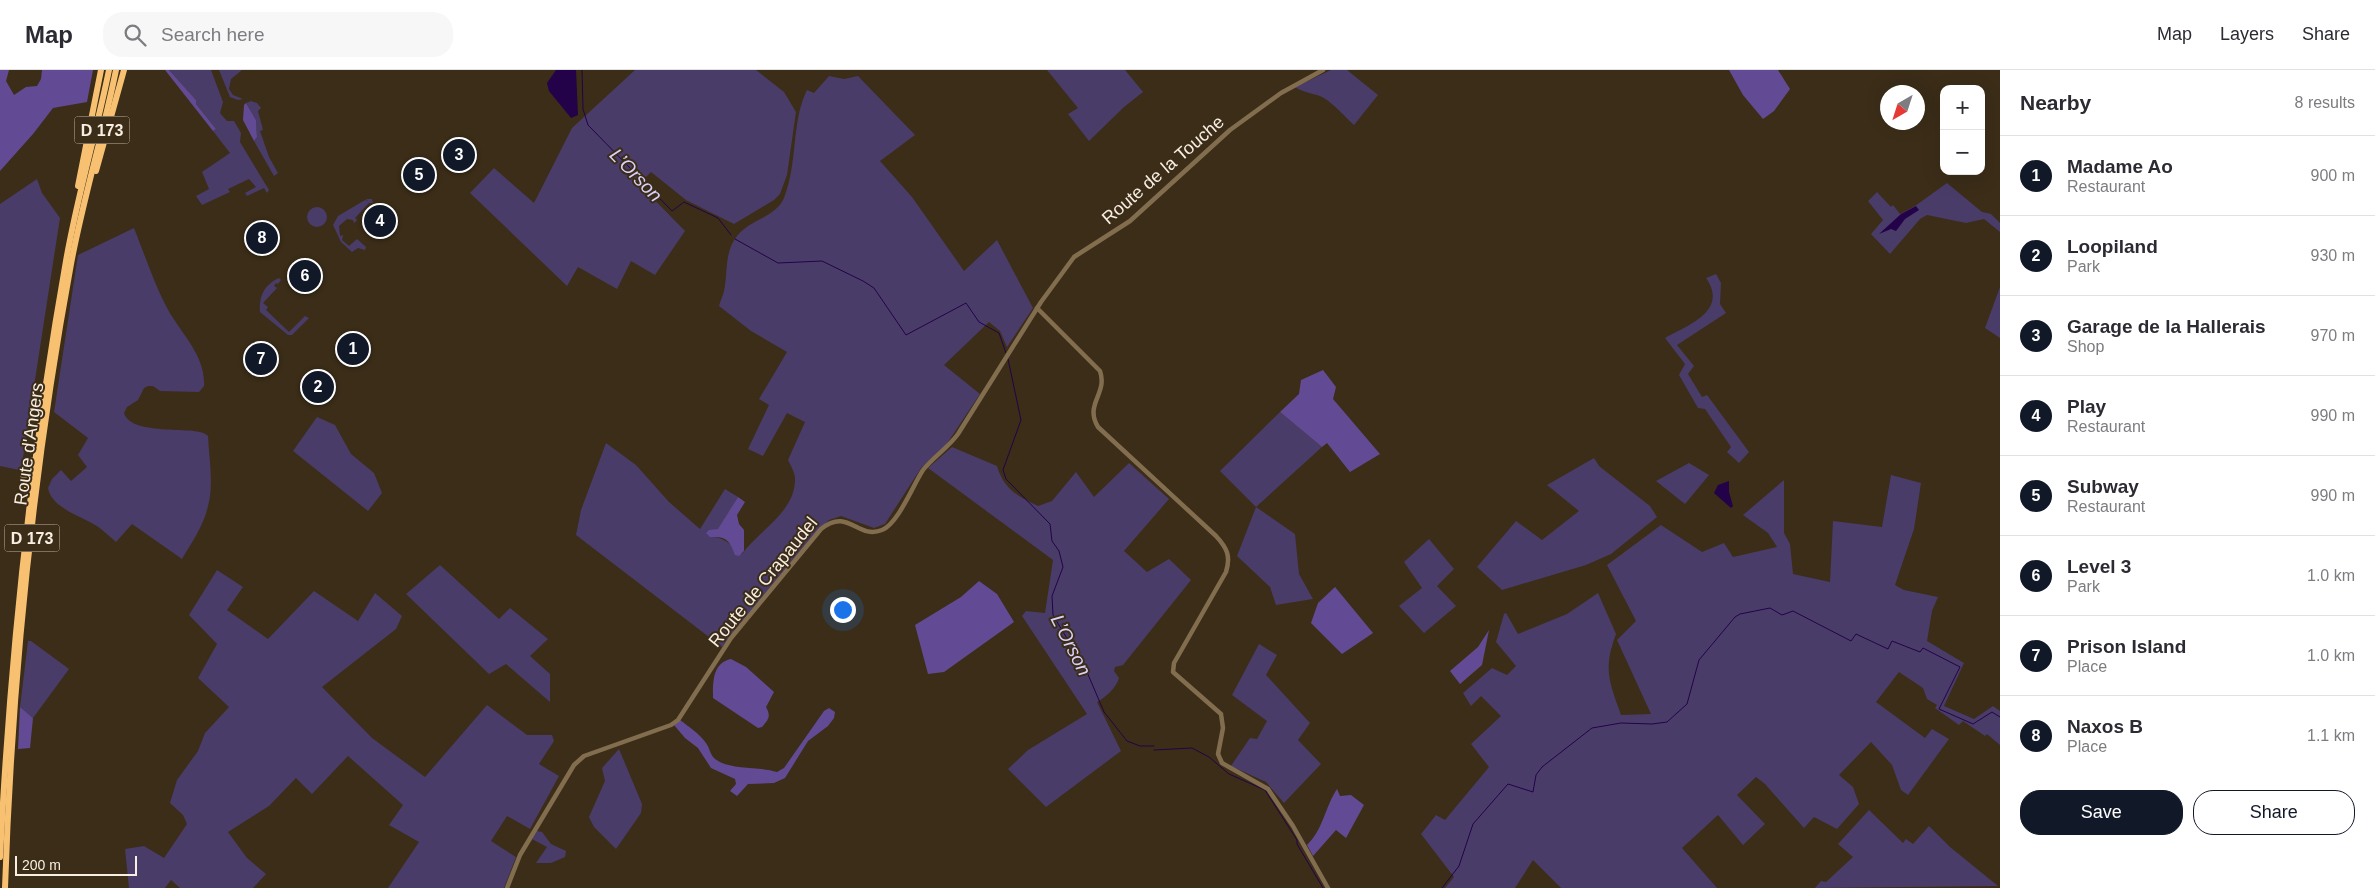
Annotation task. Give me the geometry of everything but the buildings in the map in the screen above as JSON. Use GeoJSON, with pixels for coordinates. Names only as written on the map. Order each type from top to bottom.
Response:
{"type":"FeatureCollection","features":[{"type":"Feature","properties":{"kind":"highway"},"geometry":{"type":"LineString","coordinates":[[72,227],[71,219],[101,70]]}},
{"type":"Feature","properties":{"kind":"highway","name":"Route d'Angers"},"geometry":{"type":"LineString","coordinates":[[0,857],[7,736],[26,527],[24,521],[28,486],[23,476],[28,470],[36,445],[72,227],[109,70]]}},
{"type":"Feature","properties":{"kind":"highway","name":"Route d'Angers"},"geometry":{"type":"LineString","coordinates":[[5,888],[18,657],[30,550],[55,365],[71,266],[116,70]]}},
{"type":"Feature","properties":{"kind":"highway"},"geometry":{"type":"LineString","coordinates":[[87,190],[97,166],[124,70]]}},
{"type":"Feature","properties":{"kind":"highway"},"geometry":{"type":"LineString","coordinates":[[0,779],[3,747],[7,736]]}},
{"type":"Feature","properties":{"kind":"street","name":"Route de la Touche"},"geometry":{"type":"LineString","coordinates":[[1037,308],[1074,257],[1130,221],[1230,130],[1281,93],[1323,70]]}},
{"type":"Feature","properties":{"kind":"street","name":"Route de Crapaudel"},"geometry":{"type":"LineString","coordinates":[[507,888],[520,855],[570,771],[580,759],[671,725],[678,720],[742,624],[821,529],[831,521],[841,520],[867,531],[876,532],[888,526],[924,468],[949,446],[958,434],[1037,308]]}},
{"type":"Feature","properties":{"kind":"street"},"geometry":{"type":"LineString","coordinates":[[1037,308],[1100,371],[1104,380],[1093,413],[1098,427],[1216,536],[1226,549],[1229,563],[1226,572],[1174,663],[1173,672],[1220,714],[1224,728],[1218,754],[1222,763],[1268,789],[1293,826],[1327,887]]}},
{"type":"Feature","properties":{"kind":"shaded area"},"geometry":{"type":"Polygon","coordinates":[[[0,70],[9,70],[6,81],[14,95],[26,87],[37,86],[41,79],[42,70],[93,70],[87,102],[53,108],[0,171],[0,70]]]}},
{"type":"Feature","properties":{"kind":"shaded area"},"geometry":{"type":"Polygon","coordinates":[[[165,70],[169,70],[196,100],[196,104],[216,129],[213,131],[165,70]]]}},
{"type":"Feature","properties":{"kind":"shaded area"},"geometry":{"type":"Polygon","coordinates":[[[169,70],[211,70],[223,102],[220,113],[227,121],[234,121],[241,133],[240,142],[269,190],[267,193],[264,188],[247,196],[245,193],[256,187],[249,179],[228,189],[230,192],[202,205],[196,196],[209,189],[202,172],[230,153],[213,131],[216,129],[196,104],[196,100],[169,70]]]}},
{"type":"Feature","properties":{"kind":"shaded area"},"geometry":{"type":"Polygon","coordinates":[[[219,70],[242,70],[231,79],[229,89],[233,95],[243,99],[238,100],[230,97],[219,70]]]}},
{"type":"Feature","properties":{"kind":"shaded area"},"geometry":{"type":"Polygon","coordinates":[[[556,70],[576,70],[578,115],[571,118],[549,91],[547,83],[556,70]]]}},
{"type":"Feature","properties":{"kind":"shaded area"},"geometry":{"type":"Polygon","coordinates":[[[635,70],[756,70],[784,92],[796,112],[787,175],[780,194],[774,200],[734,224],[686,200],[651,172],[639,184],[685,231],[655,275],[631,261],[617,289],[578,267],[567,286],[470,193],[494,168],[534,203],[572,128],[635,70]]]}},
{"type":"Feature","properties":{"kind":"shaded area"},"geometry":{"type":"Polygon","coordinates":[[[1047,70],[1125,70],[1143,92],[1124,107],[1089,141],[1068,114],[1078,108],[1047,70]]]}},
{"type":"Feature","properties":{"kind":"shaded area"},"geometry":{"type":"Polygon","coordinates":[[[1331,70],[1347,70],[1378,95],[1354,125],[1324,98],[1295,87],[1331,70]]]}},
{"type":"Feature","properties":{"kind":"shaded area"},"geometry":{"type":"Polygon","coordinates":[[[1729,70],[1778,70],[1790,89],[1774,111],[1763,119],[1743,95],[1729,70]]]}},
{"type":"Feature","properties":{"kind":"shaded area"},"geometry":{"type":"Polygon","coordinates":[[[829,76],[844,79],[858,76],[915,135],[880,161],[912,197],[964,271],[997,240],[1033,308],[1007,347],[1000,331],[989,322],[944,365],[980,394],[946,445],[921,468],[885,524],[874,528],[841,516],[829,520],[810,539],[722,647],[576,535],[581,510],[606,443],[636,465],[669,502],[700,529],[725,489],[738,497],[721,526],[710,537],[724,540],[742,554],[775,520],[790,501],[794,490],[795,478],[788,460],[805,422],[787,413],[763,456],[748,449],[769,405],[759,399],[787,352],[751,331],[719,306],[724,291],[728,256],[733,242],[748,226],[775,210],[784,198],[791,171],[796,129],[802,102],[807,90],[814,93],[829,76]]]}},
{"type":"Feature","properties":{"kind":"shaded area"},"geometry":{"type":"Polygon","coordinates":[[[251,101],[257,103],[261,108],[258,111],[263,130],[260,131],[269,157],[278,173],[274,176],[254,141],[257,137],[256,120],[246,103],[251,101]]]}},
{"type":"Feature","properties":{"kind":"shaded area"},"geometry":{"type":"Polygon","coordinates":[[[246,103],[256,120],[257,137],[254,141],[243,120],[244,105],[246,103]]]}},
{"type":"Feature","properties":{"kind":"shaded area"},"geometry":{"type":"Polygon","coordinates":[[[37,179],[42,193],[60,218],[22,464],[19,470],[0,466],[0,204],[37,179]]]}},
{"type":"Feature","properties":{"kind":"shaded area"},"geometry":{"type":"Polygon","coordinates":[[[1947,183],[1982,212],[1991,214],[2000,223],[2000,232],[1984,219],[1966,223],[1927,215],[1920,219],[1890,254],[1871,234],[1883,220],[1868,201],[1877,192],[1891,207],[1893,205],[1900,214],[1915,206],[1947,183]]]}},
{"type":"Feature","properties":{"kind":"shaded area"},"geometry":{"type":"Polygon","coordinates":[[[366,199],[372,199],[373,203],[369,203],[355,218],[357,220],[354,223],[353,220],[347,219],[339,226],[340,236],[343,235],[342,240],[349,246],[357,239],[366,247],[365,250],[358,248],[352,252],[341,242],[333,225],[338,216],[365,200],[368,201],[366,199]]]}},
{"type":"Feature","properties":{"kind":"shaded area"},"geometry":{"type":"Polygon","coordinates":[[[1916,206],[1919,210],[1905,219],[1896,231],[1891,229],[1879,234],[1901,214],[1916,206]]]}},
{"type":"Feature","properties":{"kind":"shaded area"},"geometry":{"type":"Polygon","coordinates":[[[317,207],[324,210],[327,217],[324,224],[317,227],[310,224],[307,217],[310,210],[317,207]]]}},
{"type":"Feature","properties":{"kind":"shaded area"},"geometry":{"type":"Polygon","coordinates":[[[134,228],[161,295],[170,314],[196,353],[201,363],[203,374],[204,386],[199,392],[160,391],[153,386],[148,386],[144,388],[138,400],[127,407],[124,413],[130,421],[139,425],[152,428],[192,431],[208,436],[211,480],[210,498],[201,527],[182,559],[132,524],[116,542],[95,525],[70,512],[56,502],[48,488],[52,479],[61,470],[71,481],[87,467],[78,455],[88,438],[54,412],[78,255],[134,228]]]}},
{"type":"Feature","properties":{"kind":"shaded area"},"geometry":{"type":"Polygon","coordinates":[[[1716,274],[1721,283],[1720,304],[1726,313],[1677,345],[1694,366],[1688,374],[1702,397],[1707,395],[1749,452],[1739,463],[1727,452],[1731,447],[1705,409],[1698,408],[1679,375],[1685,364],[1665,338],[1703,316],[1713,299],[1712,290],[1706,278],[1716,274]]]}},
{"type":"Feature","properties":{"kind":"shaded area"},"geometry":{"type":"Polygon","coordinates":[[[279,278],[281,280],[274,286],[277,288],[263,303],[268,307],[266,310],[289,332],[305,316],[309,318],[292,335],[288,335],[260,312],[260,301],[266,288],[279,278]]]}},
{"type":"Feature","properties":{"kind":"shaded area"},"geometry":{"type":"Polygon","coordinates":[[[2000,287],[2000,338],[1985,328],[2000,287]]]}},
{"type":"Feature","properties":{"kind":"shaded area"},"geometry":{"type":"Polygon","coordinates":[[[1323,370],[1336,387],[1333,399],[1380,454],[1350,472],[1327,443],[1322,447],[1280,412],[1299,394],[1301,380],[1323,370]]]}},
{"type":"Feature","properties":{"kind":"shaded area"},"geometry":{"type":"Polygon","coordinates":[[[1280,412],[1322,447],[1256,507],[1220,471],[1280,412]]]}},
{"type":"Feature","properties":{"kind":"shaded area"},"geometry":{"type":"Polygon","coordinates":[[[317,417],[335,425],[351,454],[374,473],[382,493],[368,511],[293,451],[317,417]]]}},
{"type":"Feature","properties":{"kind":"shaded area"},"geometry":{"type":"Polygon","coordinates":[[[952,447],[997,466],[1003,481],[1012,491],[1038,506],[1052,501],[1076,472],[1094,497],[1129,463],[1169,499],[1124,551],[1147,572],[1169,559],[1191,580],[1123,665],[1115,667],[1114,671],[1119,678],[1118,682],[1104,698],[1097,702],[1121,751],[1046,807],[1008,769],[1028,750],[1087,714],[1022,616],[1026,611],[1045,613],[1053,560],[928,468],[952,447]]]}},
{"type":"Feature","properties":{"kind":"shaded area"},"geometry":{"type":"Polygon","coordinates":[[[1594,458],[1599,466],[1650,506],[1657,517],[1611,554],[1586,565],[1502,590],[1477,567],[1516,521],[1542,540],[1579,511],[1547,485],[1594,458]]]}},
{"type":"Feature","properties":{"kind":"shaded area"},"geometry":{"type":"Polygon","coordinates":[[[1689,463],[1709,475],[1685,504],[1656,481],[1689,463]]]}},
{"type":"Feature","properties":{"kind":"shaded area"},"geometry":{"type":"Polygon","coordinates":[[[1891,475],[1921,483],[1914,529],[1895,585],[1904,590],[1938,597],[1932,611],[1927,641],[1964,663],[1944,706],[1974,719],[1993,706],[2000,711],[2000,745],[1987,734],[1985,736],[1963,721],[1959,725],[1935,708],[1937,705],[1927,699],[1923,688],[1899,672],[1876,702],[1925,738],[1932,729],[1949,739],[1908,795],[1901,790],[1892,765],[1871,742],[1839,775],[1853,787],[1859,804],[1837,829],[1814,817],[1804,828],[1765,784],[1756,777],[1737,795],[1765,824],[1743,845],[1718,815],[1682,848],[1717,888],[1561,888],[1533,860],[1515,888],[1445,888],[1454,877],[1421,834],[1436,815],[1445,820],[1489,767],[1471,744],[1501,716],[1481,696],[1471,706],[1463,693],[1492,668],[1507,675],[1516,666],[1496,642],[1504,614],[1506,613],[1518,634],[1567,614],[1598,593],[1616,634],[1610,657],[1609,675],[1621,715],[1651,714],[1617,640],[1636,621],[1607,565],[1661,525],[1702,552],[1724,543],[1733,557],[1777,547],[1768,533],[1743,515],[1784,480],[1784,533],[1790,544],[1793,574],[1830,582],[1833,521],[1882,527],[1891,475]]]}},
{"type":"Feature","properties":{"kind":"shaded area"},"geometry":{"type":"Polygon","coordinates":[[[1729,481],[1729,492],[1733,506],[1731,508],[1714,493],[1718,485],[1729,481]]]}},
{"type":"Feature","properties":{"kind":"shaded area"},"geometry":{"type":"Polygon","coordinates":[[[738,497],[745,502],[737,515],[739,524],[744,530],[744,551],[739,556],[735,555],[727,540],[720,537],[710,537],[706,533],[709,530],[718,529],[738,497]]]}},
{"type":"Feature","properties":{"kind":"shaded area"},"geometry":{"type":"Polygon","coordinates":[[[1256,507],[1295,534],[1299,574],[1313,599],[1276,605],[1270,587],[1237,556],[1256,507]]]}},
{"type":"Feature","properties":{"kind":"shaded area"},"geometry":{"type":"Polygon","coordinates":[[[1429,539],[1454,569],[1437,586],[1456,606],[1424,633],[1399,606],[1422,588],[1404,562],[1429,539]]]}},
{"type":"Feature","properties":{"kind":"shaded area"},"geometry":{"type":"Polygon","coordinates":[[[440,565],[499,619],[510,608],[548,639],[530,656],[550,674],[550,702],[506,664],[489,674],[406,594],[440,565]]]}},
{"type":"Feature","properties":{"kind":"shaded area"},"geometry":{"type":"Polygon","coordinates":[[[217,570],[243,587],[227,610],[268,639],[314,591],[358,621],[375,593],[402,616],[396,629],[322,687],[372,738],[425,777],[487,705],[527,735],[552,735],[554,741],[539,764],[559,776],[530,829],[507,816],[491,841],[516,857],[504,888],[388,888],[419,842],[389,825],[403,805],[348,756],[312,794],[296,778],[269,806],[228,832],[247,858],[266,874],[253,888],[180,888],[171,880],[165,888],[129,888],[125,849],[144,846],[164,858],[187,824],[183,815],[170,803],[177,780],[198,751],[205,733],[229,707],[198,678],[217,644],[189,615],[217,570]]]}},
{"type":"Feature","properties":{"kind":"shaded area"},"geometry":{"type":"Polygon","coordinates":[[[979,581],[997,594],[1014,622],[944,672],[928,674],[915,625],[961,597],[979,581]]]}},
{"type":"Feature","properties":{"kind":"shaded area"},"geometry":{"type":"Polygon","coordinates":[[[1335,587],[1373,633],[1342,654],[1311,623],[1318,603],[1335,587]]]}},
{"type":"Feature","properties":{"kind":"shaded area"},"geometry":{"type":"Polygon","coordinates":[[[1489,630],[1482,665],[1460,684],[1450,671],[1478,647],[1489,630]]]}},
{"type":"Feature","properties":{"kind":"shaded area"},"geometry":{"type":"Polygon","coordinates":[[[28,641],[31,641],[69,669],[33,718],[20,707],[28,641]]]}},
{"type":"Feature","properties":{"kind":"shaded area"},"geometry":{"type":"Polygon","coordinates":[[[1259,644],[1277,655],[1266,675],[1310,723],[1298,740],[1321,764],[1284,803],[1266,782],[1231,766],[1250,738],[1257,739],[1267,721],[1232,695],[1259,644]]]}},
{"type":"Feature","properties":{"kind":"shaded area"},"geometry":{"type":"Polygon","coordinates":[[[731,659],[746,667],[774,692],[766,707],[769,717],[762,727],[758,728],[713,698],[717,669],[725,661],[731,659]]]}},
{"type":"Feature","properties":{"kind":"shaded area"},"geometry":{"type":"Polygon","coordinates":[[[20,707],[33,718],[30,748],[18,749],[20,707]]]}},
{"type":"Feature","properties":{"kind":"shaded area"},"geometry":{"type":"Polygon","coordinates":[[[829,708],[835,712],[834,718],[828,726],[808,741],[785,778],[774,783],[748,784],[737,796],[730,791],[736,784],[735,779],[711,768],[698,748],[685,738],[674,725],[680,720],[694,730],[706,743],[713,757],[719,761],[734,766],[777,772],[784,768],[824,711],[829,708]]]}},
{"type":"Feature","properties":{"kind":"shaded area"},"geometry":{"type":"Polygon","coordinates":[[[619,749],[642,804],[641,813],[616,849],[594,827],[589,817],[605,781],[602,768],[619,749]]]}},
{"type":"Feature","properties":{"kind":"shaded area"},"geometry":{"type":"Polygon","coordinates":[[[1337,789],[1340,796],[1351,795],[1364,805],[1346,838],[1336,830],[1313,856],[1307,845],[1317,832],[1337,789]]]}},
{"type":"Feature","properties":{"kind":"shaded area"},"geometry":{"type":"Polygon","coordinates":[[[1869,810],[1903,843],[1906,839],[1913,844],[1929,826],[1950,847],[1998,886],[1815,888],[1821,881],[1826,882],[1853,857],[1838,844],[1869,810]]]}},
{"type":"Feature","properties":{"kind":"shaded area"},"geometry":{"type":"Polygon","coordinates":[[[537,831],[542,832],[551,844],[566,851],[565,857],[551,863],[536,863],[547,847],[532,839],[537,831]]]}},
{"type":"Feature","properties":{"kind":"waterway","name":"L’Orson"},"geometry":{"type":"LineString","coordinates":[[582,70],[583,109],[588,125],[672,211],[684,202],[718,218],[731,235]]}},
{"type":"Feature","properties":{"kind":"waterway","name":"L’Orson"},"geometry":{"type":"LineString","coordinates":[[735,239],[778,263],[822,261],[863,281],[874,288],[906,335],[966,303],[979,322],[999,333],[1006,353]]}},
{"type":"Feature","properties":{"kind":"waterway","name":"L’Orson"},"geometry":{"type":"LineString","coordinates":[[1008,359],[1021,420],[1003,470],[1006,479],[1050,524],[1052,541],[1059,551],[1063,567],[1052,596],[1053,615],[1087,672],[1104,712],[1127,741],[1140,746],[1154,746]]}},
{"type":"Feature","properties":{"kind":"waterway","name":"L’Orson"},"geometry":{"type":"LineString","coordinates":[[1442,888],[1459,866],[1473,824],[1508,784],[1533,792],[1536,775],[1542,767],[1592,728],[1621,723],[1652,724],[1667,722],[1687,704],[1699,660],[1735,617],[1740,614],[1770,608],[1782,615],[1793,611],[1851,641],[1856,634],[1888,649],[1892,641],[1920,652],[1923,648],[1960,667],[1939,709],[1973,724],[1992,712],[2000,717]]}},
{"type":"Feature","properties":{"kind":"waterway","name":"L’Orson"},"geometry":{"type":"LineString","coordinates":[[1154,750],[1192,748],[1209,757],[1229,774],[1265,790],[1297,840],[1297,844],[1323,888]]}},
{"type":"Feature","properties":{"kind":"place","name":"Garage de la Hallerais"},"geometry":{"type":"Point","coordinates":[459,155]}},
{"type":"Feature","properties":{"kind":"place","name":"Subway"},"geometry":{"type":"Point","coordinates":[419,175]}},
{"type":"Feature","properties":{"kind":"place","name":"Play"},"geometry":{"type":"Point","coordinates":[380,221]}},
{"type":"Feature","properties":{"kind":"place","name":"Naxos B"},"geometry":{"type":"Point","coordinates":[262,238]}},
{"type":"Feature","properties":{"kind":"place","name":"Level 3"},"geometry":{"type":"Point","coordinates":[305,276]}},
{"type":"Feature","properties":{"kind":"place","name":"Madame Ao"},"geometry":{"type":"Point","coordinates":[353,349]}},
{"type":"Feature","properties":{"kind":"place","name":"Prison Island"},"geometry":{"type":"Point","coordinates":[261,359]}},
{"type":"Feature","properties":{"kind":"place","name":"Loopiland"},"geometry":{"type":"Point","coordinates":[318,387]}}]}
